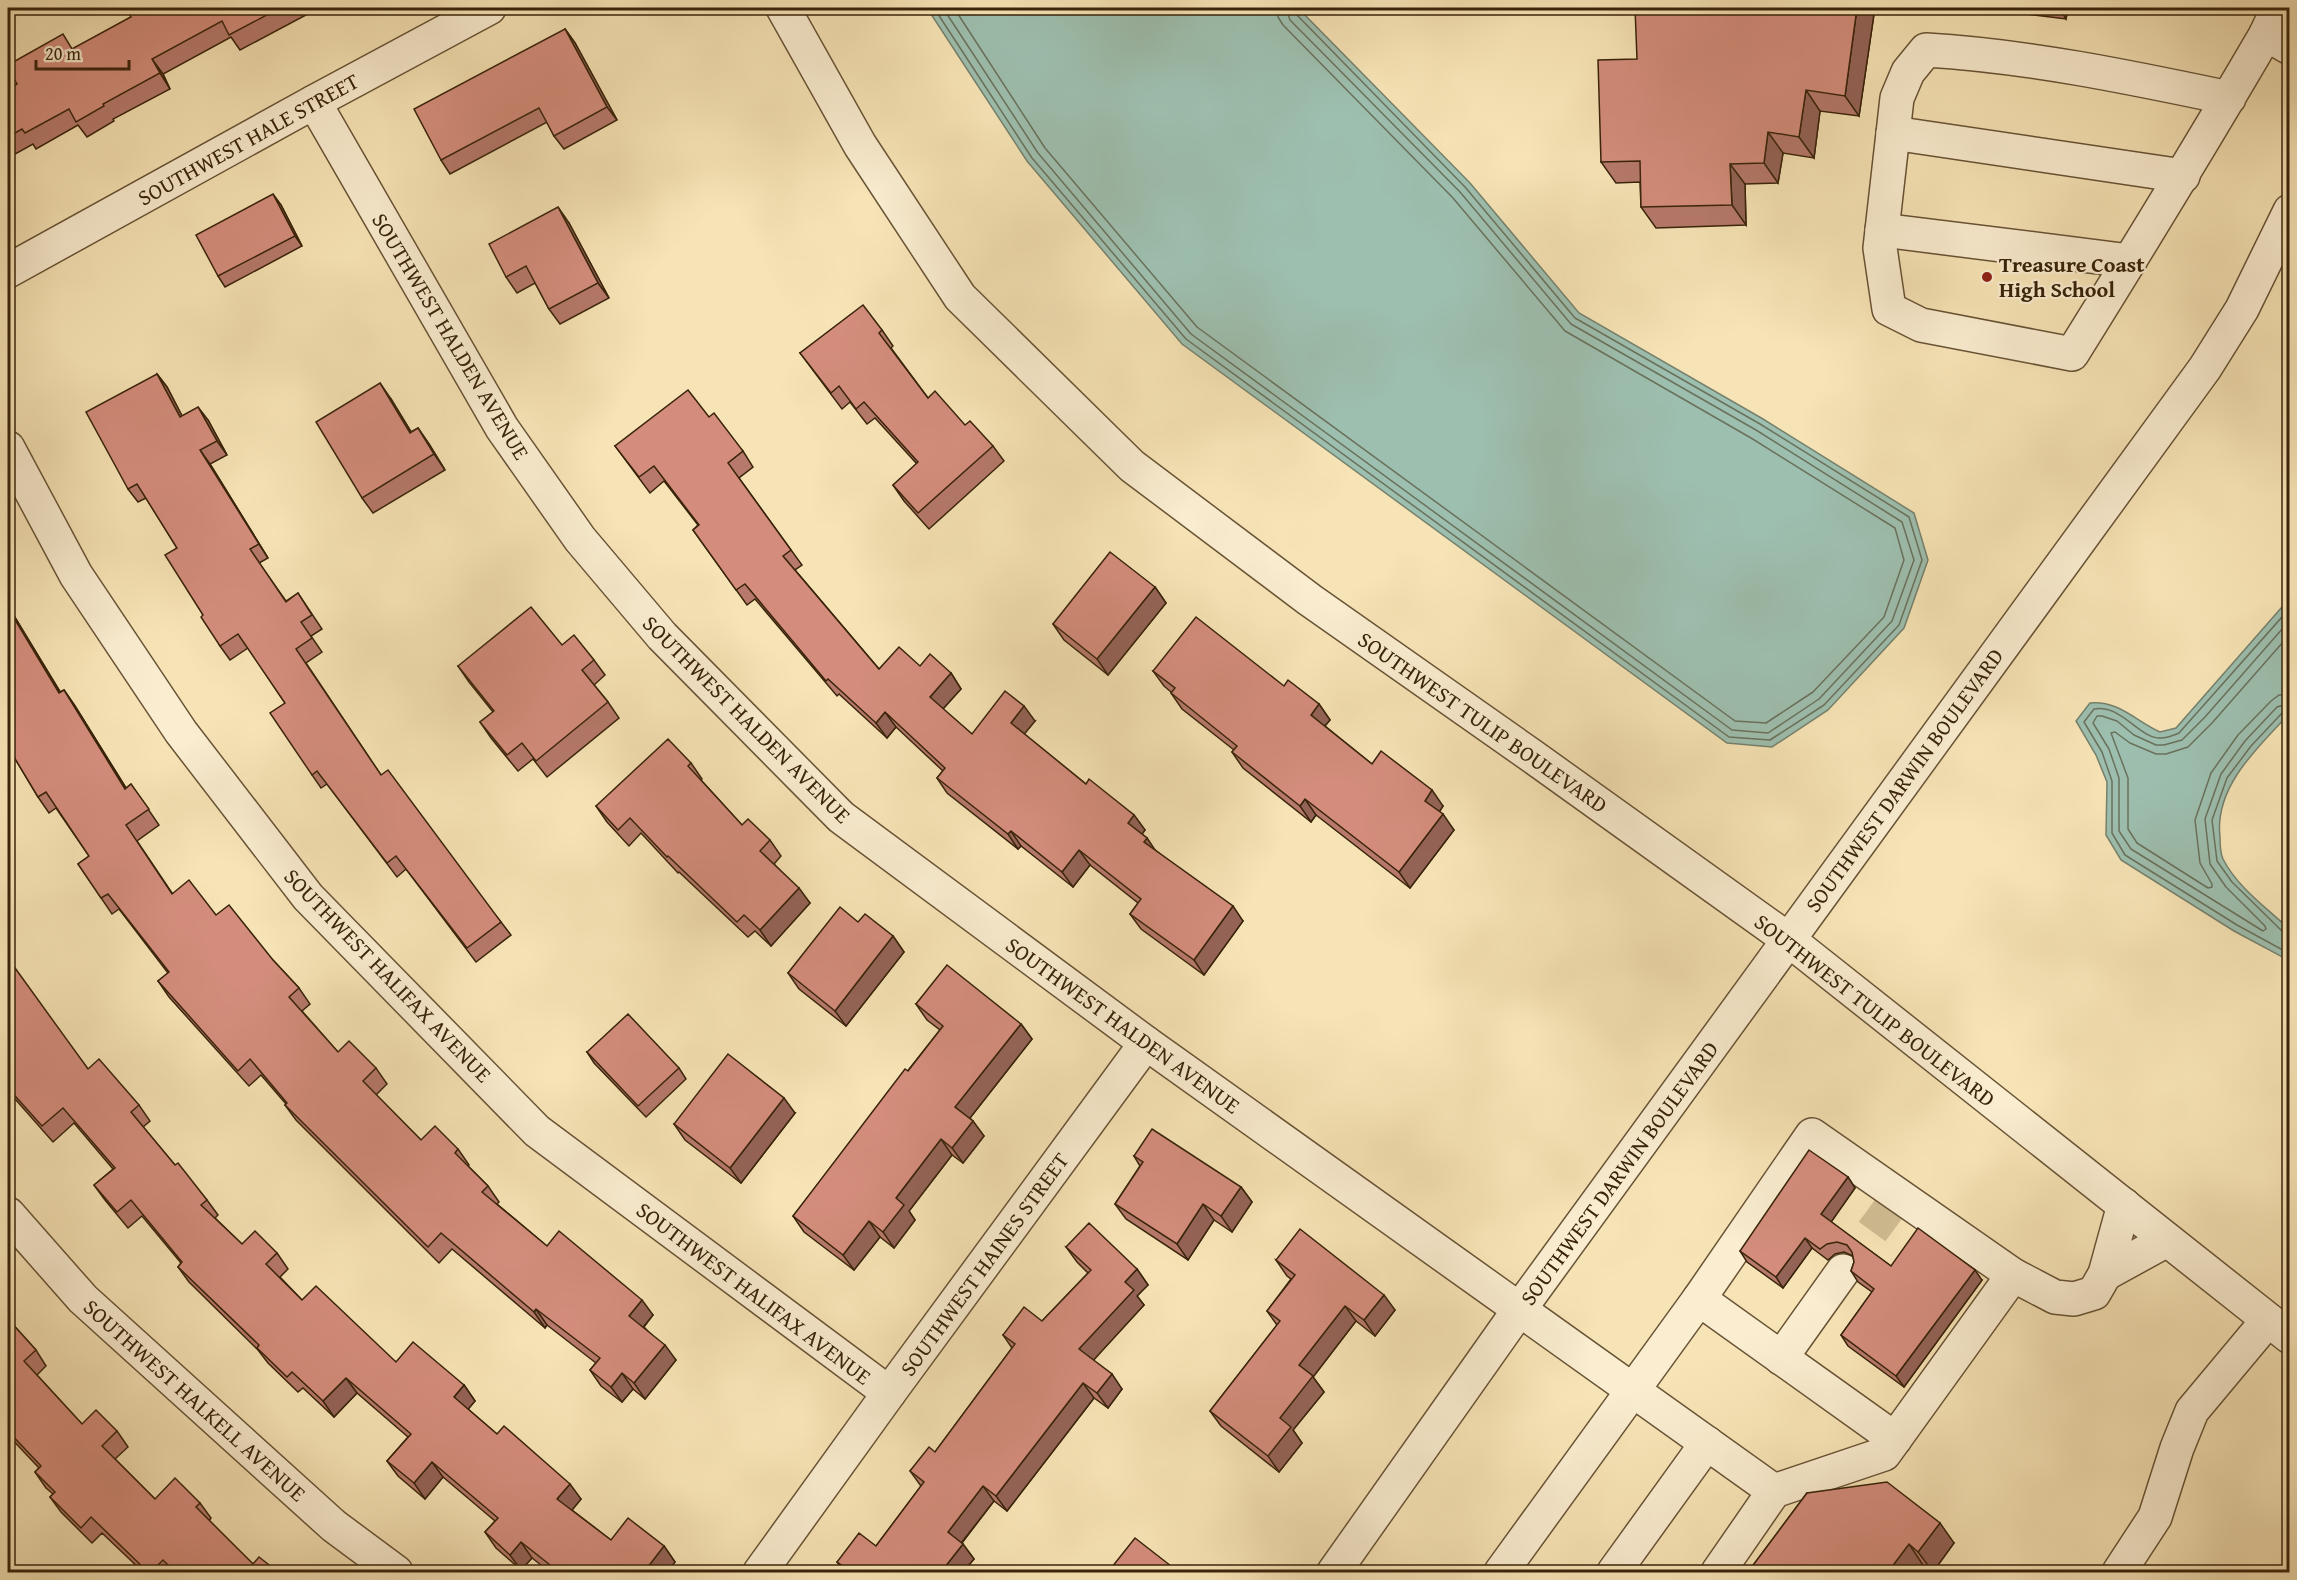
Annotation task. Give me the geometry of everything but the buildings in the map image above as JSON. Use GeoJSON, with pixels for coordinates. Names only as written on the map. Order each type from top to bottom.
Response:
{"type":"FeatureCollection","features":[{"type":"Feature","properties":{"kind":"street","name":"SOUTHWEST HALE STREET"},"geometry":{"type":"LineString","coordinates":[[8,271],[489,8]]}},
{"type":"Feature","properties":{"kind":"street","name":"SOUTHWEST TULIP BOULEVARD"},"geometry":{"type":"LineString","coordinates":[[783,8],[860,145],[960,297],[1132,466],[1310,600],[1789,940],[2278,1328]]}},
{"type":"Feature","properties":{"kind":"street"},"geometry":{"type":"LineString","coordinates":[[2229,98],[2108,72],[1959,52],[1926,50],[1908,72],[1897,98],[1880,248],[1889,309],[1921,325],[2072,354],[2229,98],[2278,30]]}},
{"type":"Feature","properties":{"kind":"street","name":"SOUTHWEST HALDEN AVENUE"},"geometry":{"type":"LineString","coordinates":[[314,102],[502,428],[580,540],[662,636],[841,817],[1146,1043],[1774,1491]]}},
{"type":"Feature","properties":{"kind":"street"},"geometry":{"type":"LineString","coordinates":[[1893,133],[2183,176]]}},
{"type":"Feature","properties":{"kind":"street","name":"SOUTHWEST DARWIN BOULEVARD"},"geometry":{"type":"LineString","coordinates":[[1334,1572],[1519,1310],[2205,368],[2242,309],[2289,211]]}},
{"type":"Feature","properties":{"kind":"street"},"geometry":{"type":"LineString","coordinates":[[1882,230],[2130,261]]}},
{"type":"Feature","properties":{"kind":"street","name":"SOUTHWEST HALIFAX AVENUE"},"geometry":{"type":"LineString","coordinates":[[8,448],[76,575],[181,732],[308,897],[537,1131],[889,1393]]}},
{"type":"Feature","properties":{"kind":"street","name":"SOUTHWEST HAINES STREET"},"geometry":{"type":"LineString","coordinates":[[760,1572],[1146,1043]]}},
{"type":"Feature","properties":{"kind":"street"},"geometry":{"type":"LineString","coordinates":[[1501,1572],[1699,1299],[1812,1135],[2013,1275],[2055,1298],[2074,1299],[2094,1293],[2105,1274],[2124,1205]]}},
{"type":"Feature","properties":{"kind":"street","name":"SOUTHWEST HALKELL AVENUE"},"geometry":{"type":"LineString","coordinates":[[8,1214],[83,1299],[334,1526],[396,1572]]}},
{"type":"Feature","properties":{"kind":"street"},"geometry":{"type":"LineString","coordinates":[[2105,1274],[2167,1240]]}},
{"type":"Feature","properties":{"kind":"street"},"geometry":{"type":"LineString","coordinates":[[1781,1358],[1843,1271]]}},
{"type":"Feature","properties":{"kind":"street"},"geometry":{"type":"LineString","coordinates":[[1718,1572],[1774,1491],[1884,1454],[2013,1275]]}},
{"type":"Feature","properties":{"kind":"street"},"geometry":{"type":"LineString","coordinates":[[1699,1299],[1895,1439]]}},
{"type":"Feature","properties":{"kind":"street"},"geometry":{"type":"LineString","coordinates":[[2119,1572],[2155,1517],[2177,1448],[2192,1411],[2278,1328]]}},
{"type":"Feature","properties":{"kind":"street"},"geometry":{"type":"LineString","coordinates":[[1614,1572],[1707,1443]]}},
{"type":"Feature","properties":{"kind":"water"},"geometry":{"type":"Polygon","coordinates":[[[927,8],[1298,8],[1470,183],[1579,313],[1763,419],[1914,513],[1928,560],[1904,628],[1828,710],[1772,747],[1727,743],[1182,344],[1027,161],[927,8]]]}},
{"type":"Feature","properties":{"kind":"water"},"geometry":{"type":"Polygon","coordinates":[[[2289,599],[2289,714],[2241,769],[2224,801],[2220,819],[2220,848],[2223,859],[2244,888],[2289,929],[2288,960],[2234,931],[2121,860],[2106,835],[2107,782],[2096,755],[2076,721],[2090,703],[2100,703],[2118,708],[2160,732],[2176,728],[2289,599]]]}},
{"type":"Feature","properties":{"kind":"tunnel"},"geometry":{"type":"LineString","coordinates":[[1843,1271],[1899,1195]]}},
{"type":"Feature","properties":{"kind":"place","name":"Treasure Coast High School"},"geometry":{"type":"Point","coordinates":[1987,277]}}]}
